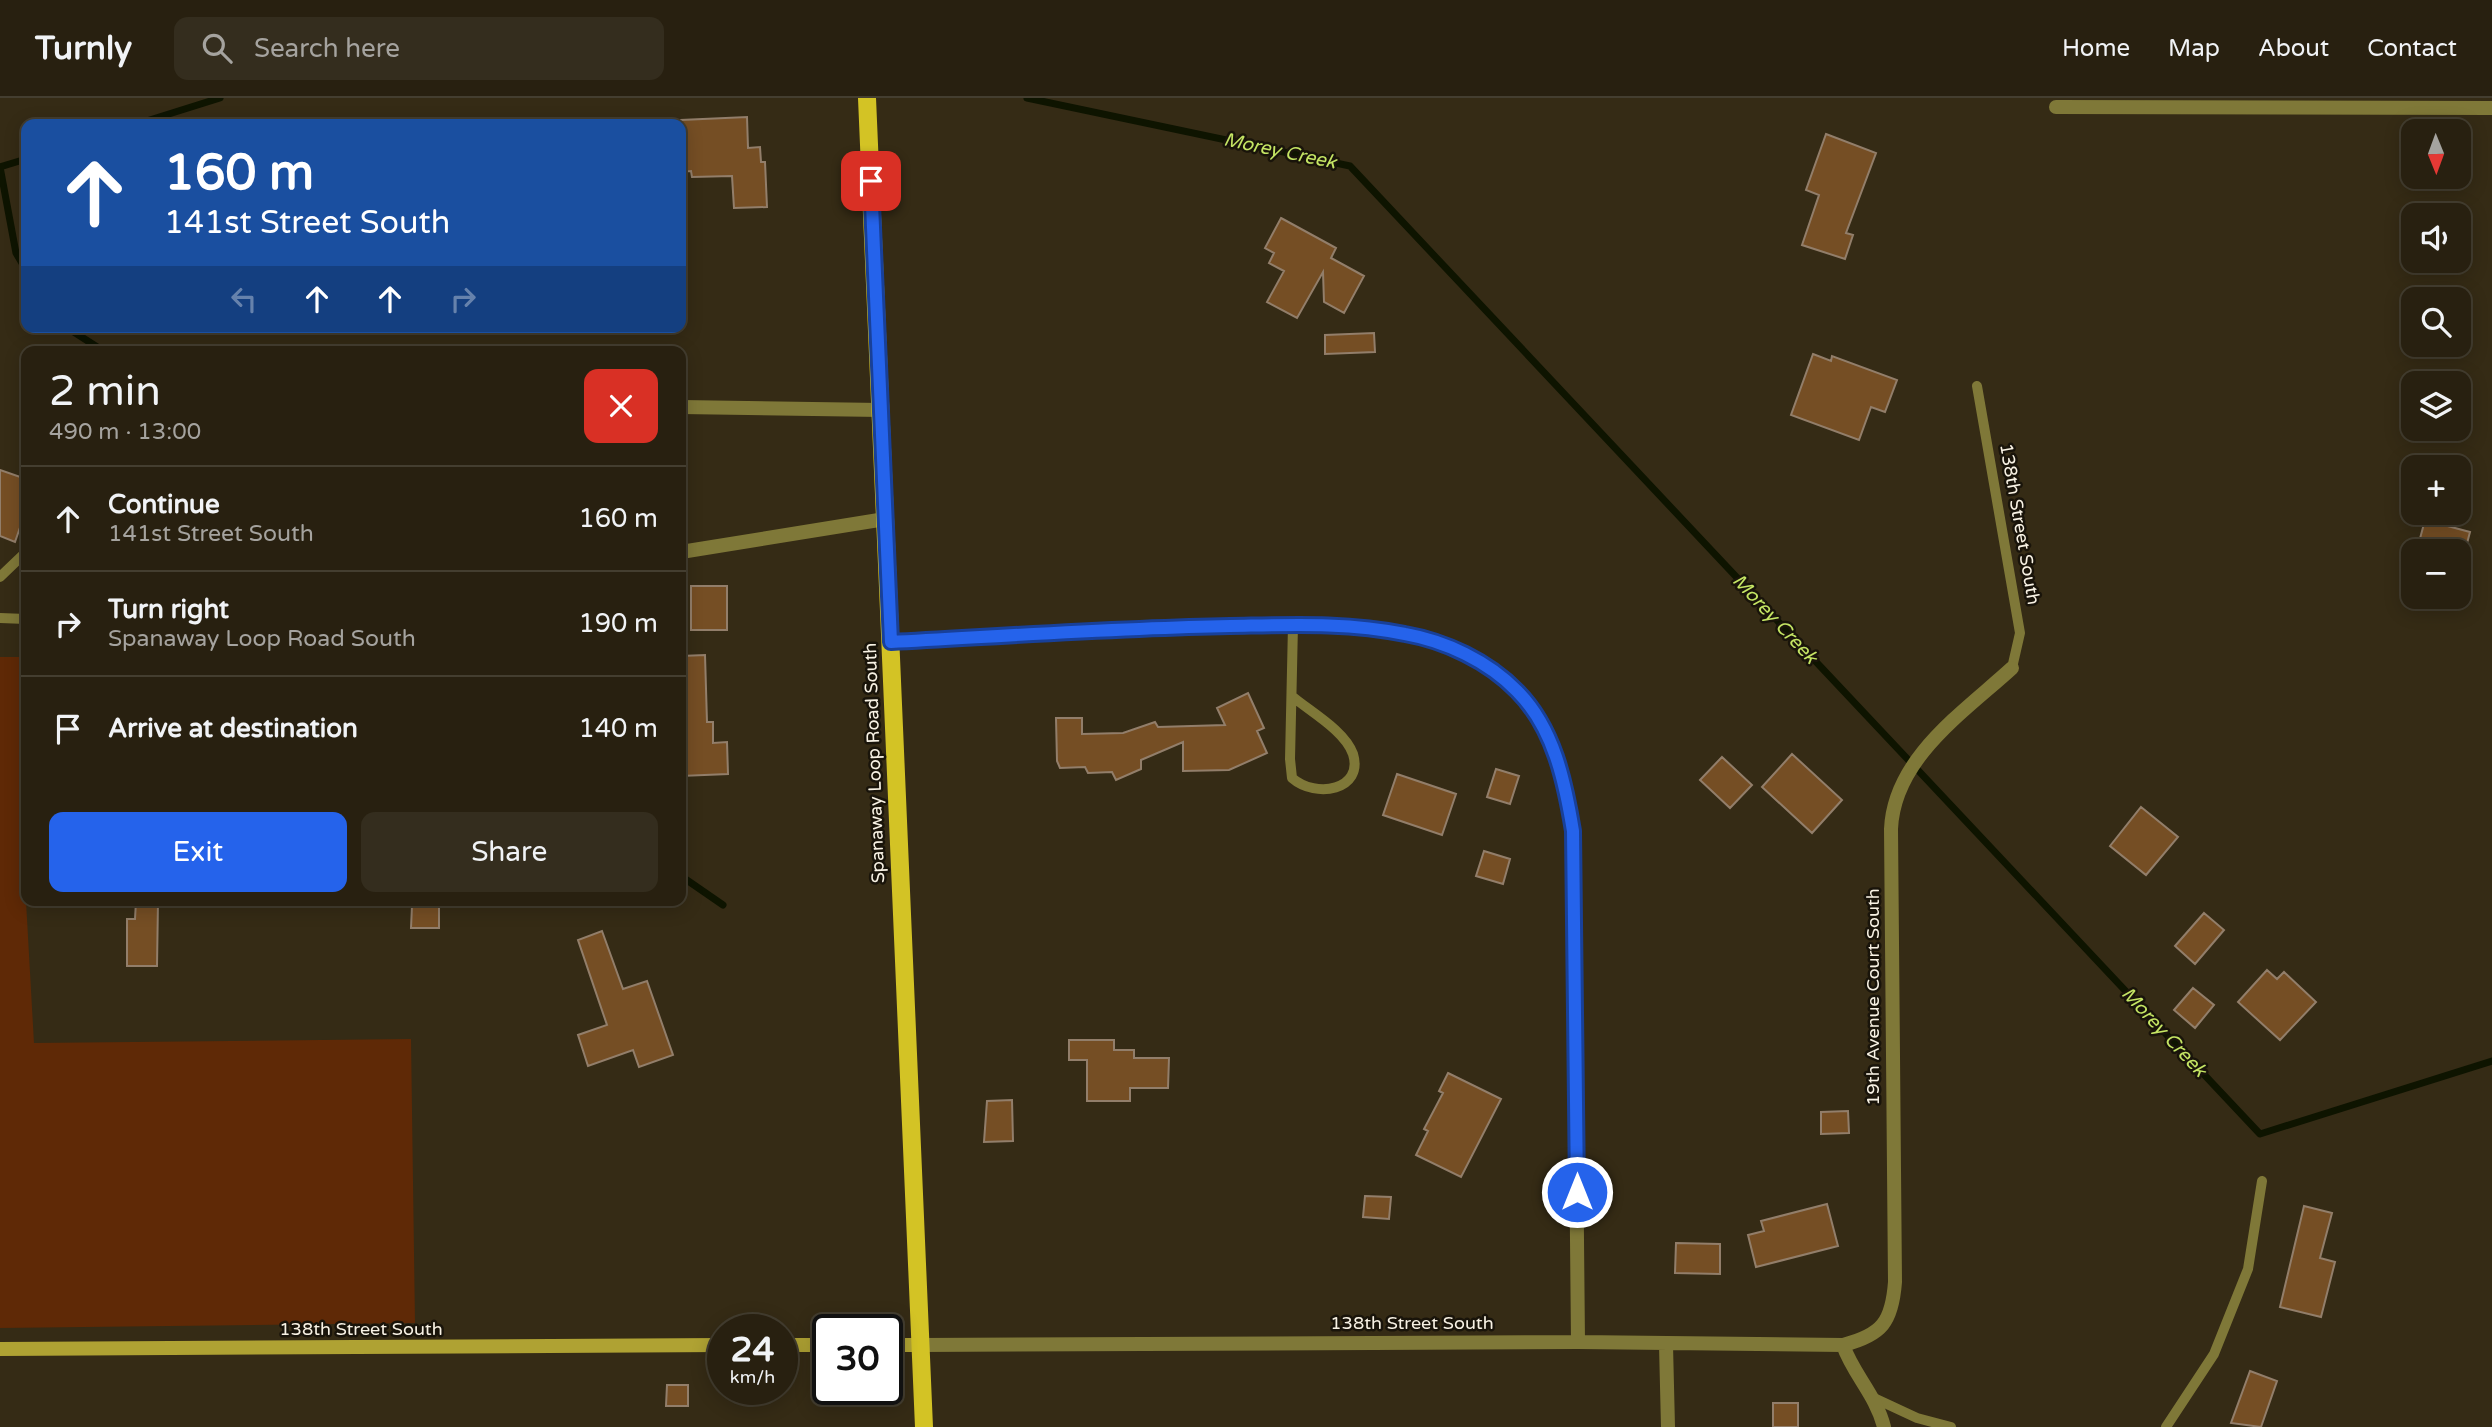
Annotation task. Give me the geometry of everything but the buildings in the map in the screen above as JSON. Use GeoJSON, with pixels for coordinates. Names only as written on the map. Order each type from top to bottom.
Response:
{"type":"FeatureCollection","features":[{"type":"Feature","properties":{"kind":"main road","name":"Spanaway Loop Road South"},"geometry":{"type":"LineString","coordinates":[[867,98],[924,1427]]}},
{"type":"Feature","properties":{"kind":"street"},"geometry":{"type":"LineString","coordinates":[[2056,107],[2342,103],[2492,108]]}},
{"type":"Feature","properties":{"kind":"street"},"geometry":{"type":"LineString","coordinates":[[686,407],[881,410]]}},
{"type":"Feature","properties":{"kind":"street"},"geometry":{"type":"LineString","coordinates":[[686,551],[885,519]]}},
{"type":"Feature","properties":{"kind":"street"},"geometry":{"type":"LineString","coordinates":[[891,642],[1199,626],[1340,624],[1408,634],[1447,646],[1484,664],[1502,677],[1529,705],[1552,744],[1567,796],[1573,831],[1578,1342]]}},
{"type":"Feature","properties":{"kind":"street","name":"19th Avenue Court South"},"geometry":{"type":"LineString","coordinates":[[1843,1345],[1873,1335],[1889,1314],[1893,1303],[1891,829],[1894,798],[1909,768],[2012,668]]}},
{"type":"Feature","properties":{"kind":"street","name":"138th Street South"},"geometry":{"type":"LineString","coordinates":[[903,1345],[1578,1342],[1843,1345]]}},
{"type":"Feature","properties":{"kind":"street","name":"138th Street South"},"geometry":{"type":"LineString","coordinates":[[0,1349],[707,1345]]}},
{"type":"Feature","properties":{"kind":"street"},"geometry":{"type":"LineString","coordinates":[[1666,1345],[1668,1427]]}},
{"type":"Feature","properties":{"kind":"street"},"geometry":{"type":"LineString","coordinates":[[1843,1345],[1848,1359],[1874,1398],[1884,1427]]}},
{"type":"Feature","properties":{"kind":"lane","name":"138th Street South"},"geometry":{"type":"LineString","coordinates":[[1977,386],[2018,625],[2012,668]]}},
{"type":"Feature","properties":{"kind":"lane"},"geometry":{"type":"LineString","coordinates":[[0,577],[21,557]]}},
{"type":"Feature","properties":{"kind":"lane"},"geometry":{"type":"LineString","coordinates":[[0,618],[21,619]]}},
{"type":"Feature","properties":{"kind":"lane"},"geometry":{"type":"LineString","coordinates":[[1293,625],[1290,760],[1292,778],[1312,789],[1326,792],[1335,789],[1347,779],[1354,766],[1347,741],[1293,697]]}},
{"type":"Feature","properties":{"kind":"lane"},"geometry":{"type":"LineString","coordinates":[[2165,1427],[2214,1354],[2248,1269],[2262,1181]]}},
{"type":"Feature","properties":{"kind":"lane"},"geometry":{"type":"LineString","coordinates":[[1874,1398],[1917,1418],[1951,1427]]}},
{"type":"Feature","properties":{"kind":"shaded area"},"geometry":{"type":"Polygon","coordinates":[[[0,657],[21,657],[21,906],[26,906],[34,1043],[411,1039],[415,1323],[0,1328],[0,657]]]}},
{"type":"Feature","properties":{"kind":"waterway","name":"Morey Creek"},"geometry":{"type":"LineString","coordinates":[[153,119],[220,98]]}},
{"type":"Feature","properties":{"kind":"waterway","name":"Morey Creek"},"geometry":{"type":"LineString","coordinates":[[1027,98],[1350,166],[2260,1134],[2492,1061]]}},
{"type":"Feature","properties":{"kind":"waterway","name":"Morey Creek"},"geometry":{"type":"LineString","coordinates":[[0,167],[21,161]]}},
{"type":"Feature","properties":{"kind":"waterway"},"geometry":{"type":"LineString","coordinates":[[0,167],[16,253],[21,262]]}},
{"type":"Feature","properties":{"kind":"waterway"},"geometry":{"type":"LineString","coordinates":[[75,333],[96,346]]}},
{"type":"Feature","properties":{"kind":"waterway"},"geometry":{"type":"LineString","coordinates":[[686,879],[723,905]]}},
{"type":"Feature","properties":{"kind":"route"},"geometry":{"type":"LineString","coordinates":[[871,181],[891,642],[1199,626],[1340,624],[1408,634],[1447,646],[1484,664],[1502,677],[1529,705],[1552,744],[1567,796],[1573,831],[1576,897],[1577,1192]]}}]}
